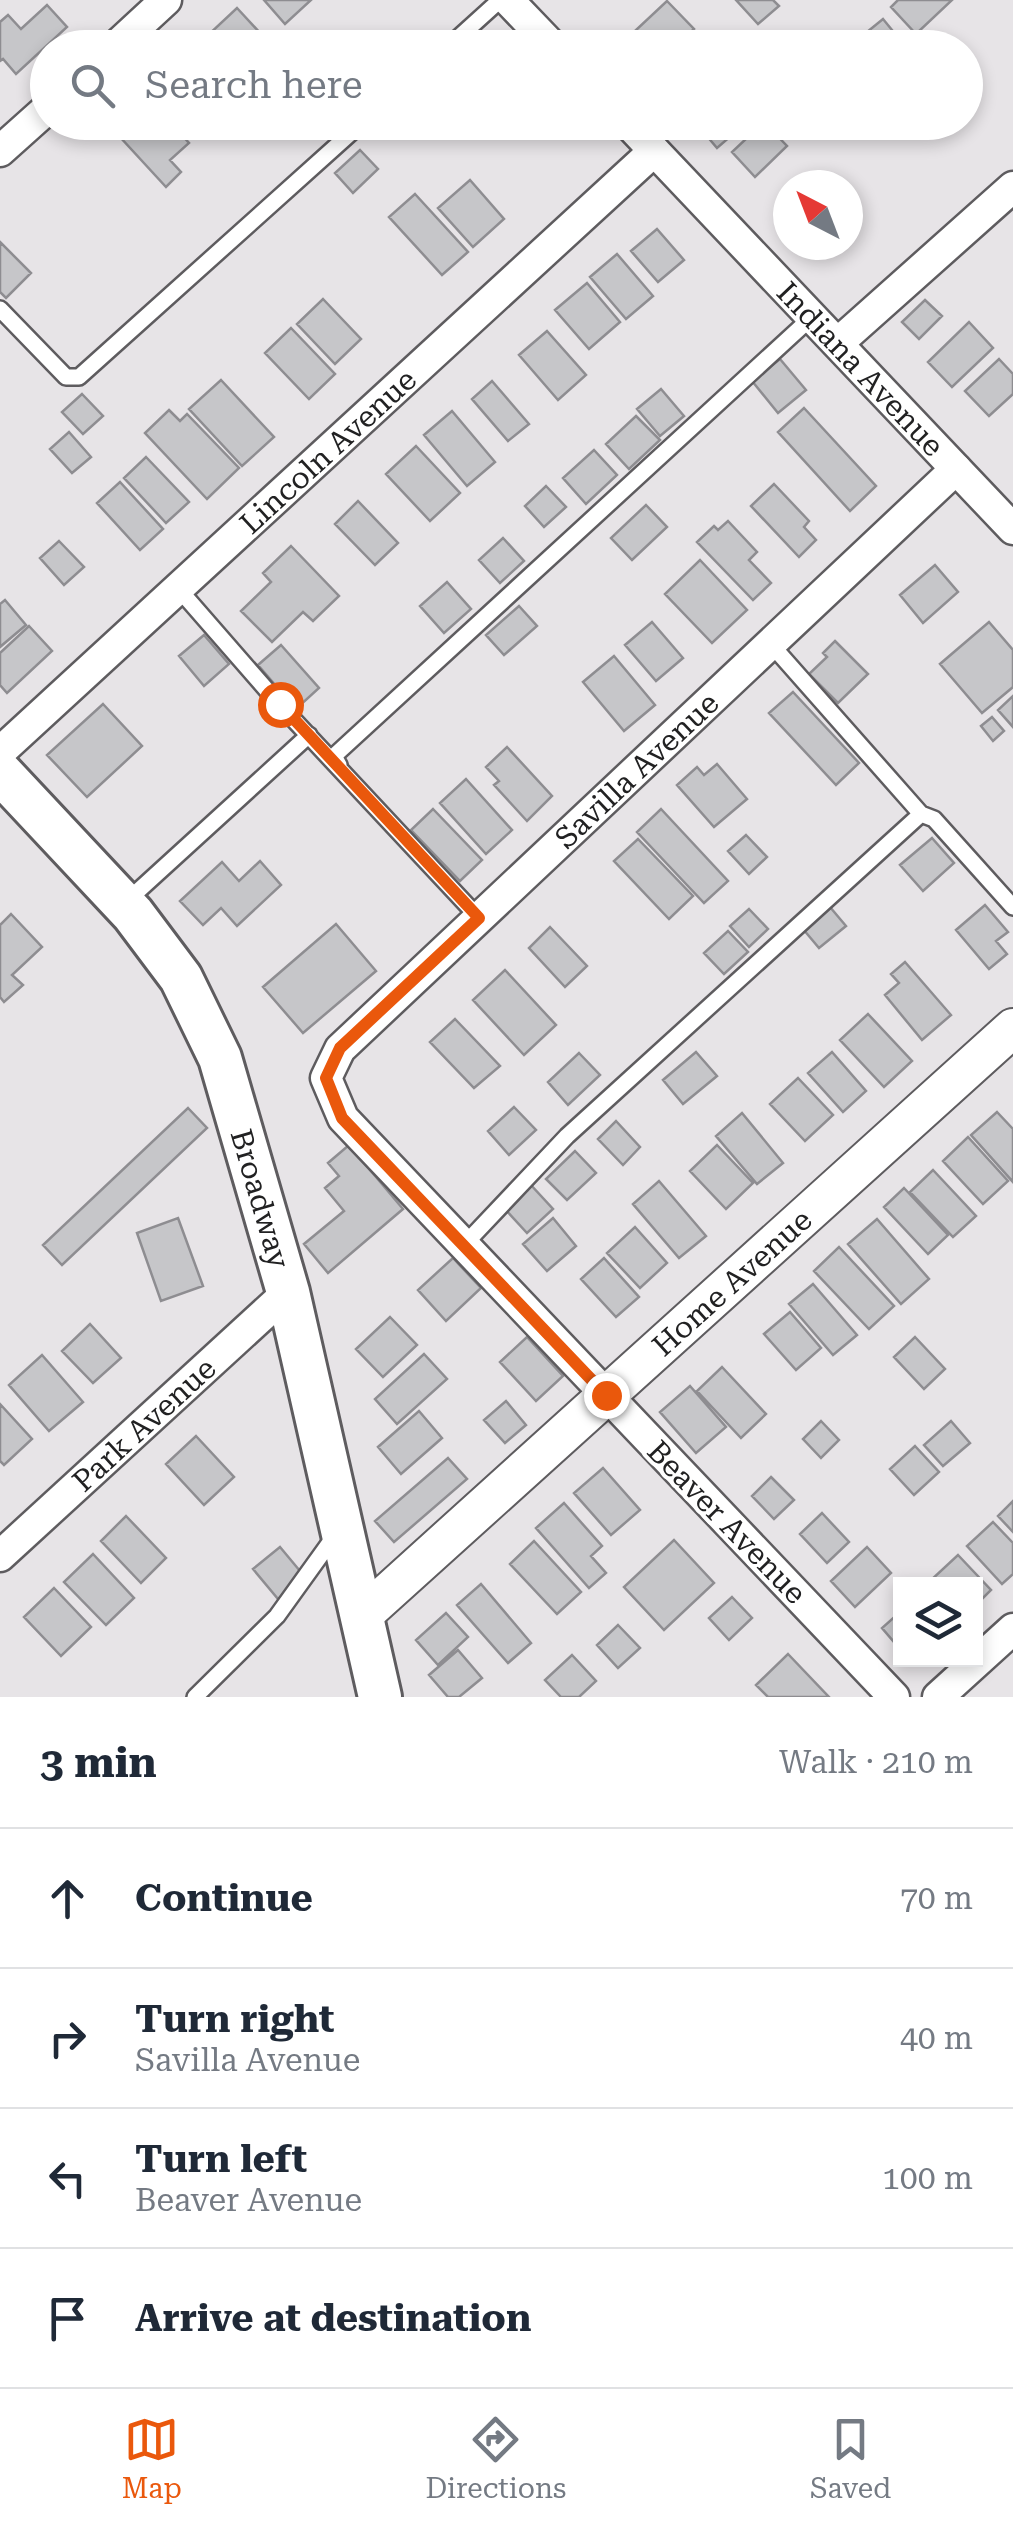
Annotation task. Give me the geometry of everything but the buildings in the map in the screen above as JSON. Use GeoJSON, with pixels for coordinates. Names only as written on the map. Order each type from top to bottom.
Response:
{"type":"FeatureCollection","features":[{"type":"Feature","properties":{"kind":"main road","name":"Broadway"},"geometry":{"type":"LineString","coordinates":[[0,772],[124,904],[180,978],[220,1058],[288,1292],[380,1697]]}},
{"type":"Feature","properties":{"kind":"street"},"geometry":{"type":"LineString","coordinates":[[508,0],[537,30]]}},
{"type":"Feature","properties":{"kind":"street"},"geometry":{"type":"LineString","coordinates":[[129,30],[149,5]]}},
{"type":"Feature","properties":{"kind":"street"},"geometry":{"type":"LineString","coordinates":[[0,151],[30,124]]}},
{"type":"Feature","properties":{"kind":"street","name":"Indiana Avenue"},"geometry":{"type":"LineString","coordinates":[[644,140],[1013,529]]}},
{"type":"Feature","properties":{"kind":"street","name":"Lincoln Avenue"},"geometry":{"type":"LineString","coordinates":[[0,752],[654,151]]}},
{"type":"Feature","properties":{"kind":"street"},"geometry":{"type":"LineString","coordinates":[[838,342],[1013,187]]}},
{"type":"Feature","properties":{"kind":"street","name":"Savilla Avenue"},"geometry":{"type":"LineString","coordinates":[[326,1078],[340,1048],[956,468]]}},
{"type":"Feature","properties":{"kind":"street","name":"Home Avenue"},"geometry":{"type":"LineString","coordinates":[[362,1616],[1013,1028]]}},
{"type":"Feature","properties":{"kind":"street","name":"Beaver Avenue"},"geometry":{"type":"LineString","coordinates":[[326,1078],[342,1118],[894,1697]]}},
{"type":"Feature","properties":{"kind":"street","name":"Park Avenue"},"geometry":{"type":"LineString","coordinates":[[0,1556],[288,1292]]}},
{"type":"Feature","properties":{"kind":"street"},"geometry":{"type":"LineString","coordinates":[[938,1697],[1013,1630]]}},
{"type":"Feature","properties":{"kind":"lane"},"geometry":{"type":"LineString","coordinates":[[467,30],[500,0]]}},
{"type":"Feature","properties":{"kind":"lane"},"geometry":{"type":"LineString","coordinates":[[0,309],[66,378],[79,377],[344,140]]}},
{"type":"Feature","properties":{"kind":"lane"},"geometry":{"type":"LineString","coordinates":[[338,765],[334,756],[813,316]]}},
{"type":"Feature","properties":{"kind":"lane"},"geometry":{"type":"LineString","coordinates":[[177,587],[479,918]]}},
{"type":"Feature","properties":{"kind":"lane"},"geometry":{"type":"LineString","coordinates":[[770,643],[921,814],[934,819],[1013,908]]}},
{"type":"Feature","properties":{"kind":"lane"},"geometry":{"type":"LineString","coordinates":[[124,904],[309,735]]}},
{"type":"Feature","properties":{"kind":"lane"},"geometry":{"type":"LineString","coordinates":[[464,1245],[567,1136],[921,814]]}},
{"type":"Feature","properties":{"kind":"lane"},"geometry":{"type":"LineString","coordinates":[[196,1697],[278,1616],[342,1526]]}},
{"type":"Feature","properties":{"kind":"route"},"geometry":{"type":"LineString","coordinates":[[280,704],[479,918],[340,1048],[326,1078],[342,1118],[606,1395]]}}]}
